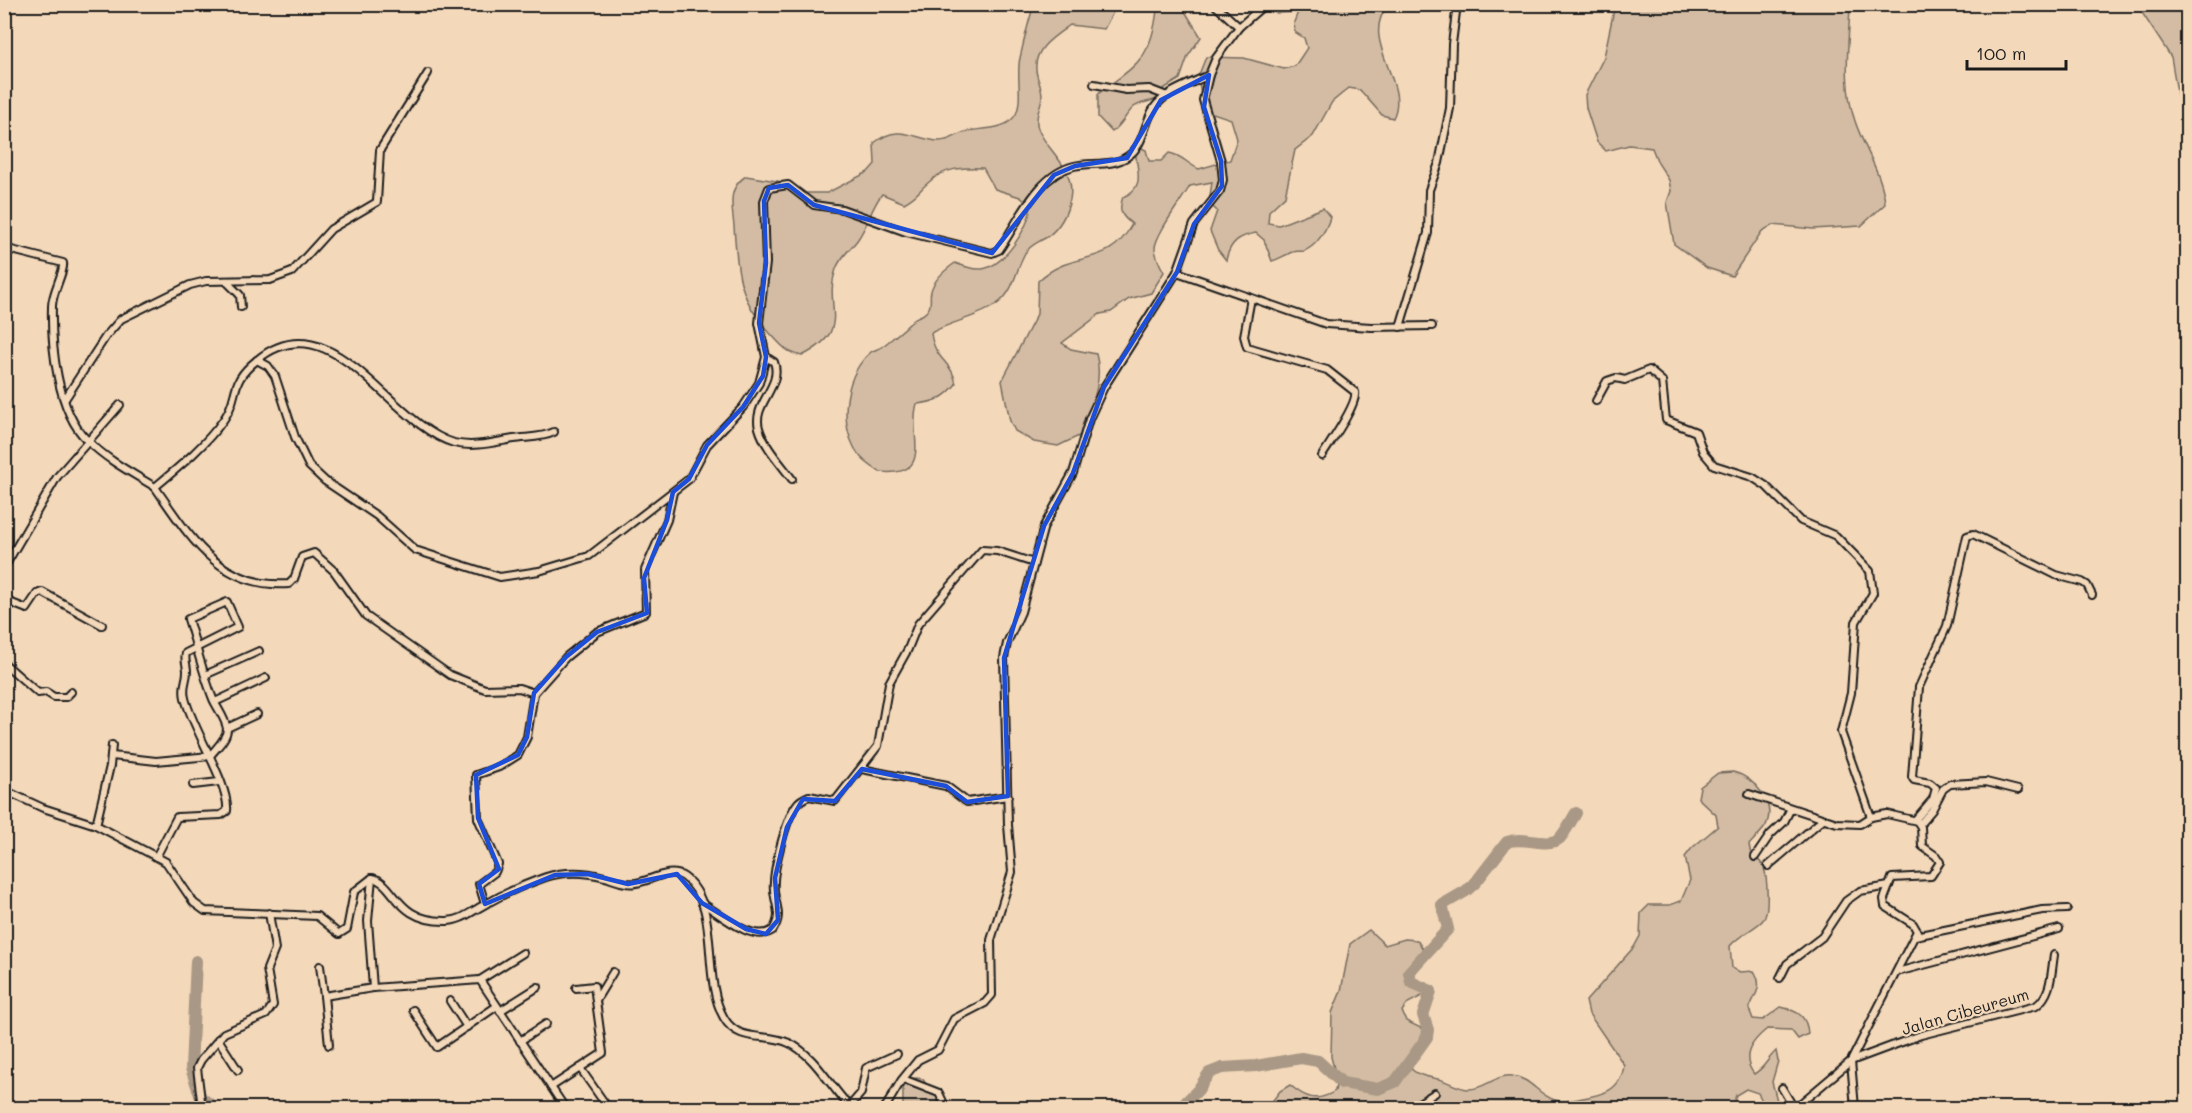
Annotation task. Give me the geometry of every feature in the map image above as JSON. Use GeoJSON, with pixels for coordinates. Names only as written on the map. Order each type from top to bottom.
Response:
{"type":"FeatureCollection","features":[{"type":"Feature","properties":{"kind":"street"},"geometry":{"type":"LineString","coordinates":[[1400,327],[1428,233],[1429,190],[1438,163],[1450,108],[1452,44],[1457,4]]}},
{"type":"Feature","properties":{"kind":"street"},"geometry":{"type":"LineString","coordinates":[[1215,5],[1239,27]]}},
{"type":"Feature","properties":{"kind":"street"},"geometry":{"type":"LineString","coordinates":[[885,1108],[918,1060],[938,1050],[954,1019],[986,1003],[992,994],[991,939],[1012,872],[1004,658],[1044,526],[1073,473],[1089,419],[1104,387],[1177,272],[1194,224],[1220,191],[1223,180],[1204,107],[1209,75],[1216,58],[1239,27],[1263,6]]}},
{"type":"Feature","properties":{"kind":"street"},"geometry":{"type":"LineString","coordinates":[[65,399],[106,336],[121,319],[179,288],[206,281],[270,280],[292,272],[331,229],[377,202],[380,150],[428,73]]}},
{"type":"Feature","properties":{"kind":"street"},"geometry":{"type":"LineString","coordinates":[[257,360],[268,366],[275,376],[299,448],[314,471],[377,516],[408,546],[428,556],[500,577],[539,571],[589,556],[652,504],[673,492],[688,479],[707,445],[750,397],[762,376],[766,357],[759,323],[766,263],[764,201],[769,188],[788,185],[814,205],[842,209],[906,232],[992,253],[999,250],[1032,199],[1054,175],[1075,166],[1121,160],[1131,154],[1138,144],[1152,111],[1167,96],[1209,75]]}},
{"type":"Feature","properties":{"kind":"street"},"geometry":{"type":"LineString","coordinates":[[1094,84],[1126,90],[1149,89],[1167,96]]}},
{"type":"Feature","properties":{"kind":"street"},"geometry":{"type":"LineString","coordinates":[[4,248],[11,248],[35,258],[59,261],[64,265],[54,288],[51,308],[56,368],[73,421],[87,441],[121,467],[155,487],[210,558],[225,570],[262,582],[289,584],[294,579],[304,555],[314,552],[329,564],[360,609],[374,623],[450,675],[485,688],[519,688],[534,693]]}},
{"type":"Feature","properties":{"kind":"street"},"geometry":{"type":"LineString","coordinates":[[1177,272],[1326,324],[1432,326]]}},
{"type":"Feature","properties":{"kind":"street"},"geometry":{"type":"LineString","coordinates":[[225,281],[240,295],[241,307]]}},
{"type":"Feature","properties":{"kind":"street"},"geometry":{"type":"LineString","coordinates":[[1251,298],[1244,336],[1247,347],[1318,366],[1335,375],[1355,392],[1356,396],[1352,406],[1322,456]]}},
{"type":"Feature","properties":{"kind":"street"},"geometry":{"type":"LineString","coordinates":[[155,487],[214,431],[226,415],[239,377],[257,360],[273,349],[288,343],[303,342],[321,346],[374,383],[419,422],[455,443],[489,443],[554,432]]}},
{"type":"Feature","properties":{"kind":"street"},"geometry":{"type":"LineString","coordinates":[[766,357],[774,362],[776,375],[760,411],[759,429],[792,479]]}},
{"type":"Feature","properties":{"kind":"street"},"geometry":{"type":"LineString","coordinates":[[1596,401],[1607,381],[1616,378],[1625,380],[1644,370],[1652,371],[1663,386],[1666,420],[1696,432],[1702,451],[1714,465],[1752,477],[1766,486],[1801,521],[1836,536],[1870,571],[1873,593],[1856,622],[1851,693],[1840,732],[1871,817]]}},
{"type":"Feature","properties":{"kind":"street"},"geometry":{"type":"LineString","coordinates":[[4,568],[57,477],[120,405]]}},
{"type":"Feature","properties":{"kind":"street"},"geometry":{"type":"LineString","coordinates":[[485,904],[479,884],[495,872],[498,864],[478,818],[476,776],[480,772],[505,765],[518,755],[527,737],[534,693],[566,657],[597,632],[645,612],[645,570],[667,520],[673,492]]}},
{"type":"Feature","properties":{"kind":"street"},"geometry":{"type":"LineString","coordinates":[[1856,1108],[1851,1061],[1917,931],[1916,926],[1884,906],[1889,886],[1892,878],[1924,878],[1938,869],[1939,859],[1924,849],[1917,822],[1936,791],[1930,783],[1916,781],[1912,777],[1919,687],[1947,626],[1967,536],[1973,534],[2056,575],[2082,582],[2087,585],[2092,595]]}},
{"type":"Feature","properties":{"kind":"street"},"geometry":{"type":"LineString","coordinates":[[702,903],[760,935],[772,932],[780,912],[774,891],[775,878],[787,827],[795,807],[800,800],[809,796],[835,801],[862,769],[881,739],[889,684],[908,649],[914,630],[950,589],[972,558],[982,550],[992,549],[1034,563]]}},
{"type":"Feature","properties":{"kind":"street"},"geometry":{"type":"LineString","coordinates":[[4,600],[27,609],[40,592],[102,625]]}},
{"type":"Feature","properties":{"kind":"street"},"geometry":{"type":"LineString","coordinates":[[156,857],[177,817],[225,814],[227,804],[210,756],[190,715],[183,684],[186,675],[186,653],[197,648],[238,627],[227,602],[188,619],[197,648],[205,675],[227,729]]}},
{"type":"Feature","properties":{"kind":"street"},"geometry":{"type":"LineString","coordinates":[[205,675],[259,651]]}},
{"type":"Feature","properties":{"kind":"street"},"geometry":{"type":"LineString","coordinates":[[4,663],[38,693],[46,692],[55,697],[66,697],[71,692]]}},
{"type":"Feature","properties":{"kind":"street"},"geometry":{"type":"LineString","coordinates":[[215,702],[266,678]]}},
{"type":"Feature","properties":{"kind":"street"},"geometry":{"type":"LineString","coordinates":[[112,756],[156,761],[210,756],[227,729],[257,714]]}},
{"type":"Feature","properties":{"kind":"street"},"geometry":{"type":"LineString","coordinates":[[96,825],[112,756],[112,745]]}},
{"type":"Feature","properties":{"kind":"street"},"geometry":{"type":"LineString","coordinates":[[862,769],[946,786],[967,802],[1008,796]]}},
{"type":"Feature","properties":{"kind":"street"},"geometry":{"type":"LineString","coordinates":[[192,785],[219,782]]}},
{"type":"Feature","properties":{"kind":"street"},"geometry":{"type":"LineString","coordinates":[[1917,822],[1932,810],[1943,789],[1950,784],[1986,782],[2018,790]]}},
{"type":"Feature","properties":{"kind":"street"},"geometry":{"type":"LineString","coordinates":[[4,790],[43,808],[96,825],[169,864],[189,897],[202,909],[213,913],[319,916],[333,931],[342,934],[349,922],[354,892],[372,878]]}},
{"type":"Feature","properties":{"kind":"street"},"geometry":{"type":"LineString","coordinates":[[1749,795],[1822,820],[1850,825],[1860,824],[1871,817],[1887,814],[1917,822]]}},
{"type":"Feature","properties":{"kind":"street"},"geometry":{"type":"LineString","coordinates":[[1755,857],[1770,835],[1784,822],[1790,810]]}},
{"type":"Feature","properties":{"kind":"street"},"geometry":{"type":"LineString","coordinates":[[1767,866],[1822,820]]}},
{"type":"Feature","properties":{"kind":"street"},"geometry":{"type":"LineString","coordinates":[[372,878],[383,884],[407,912],[422,918],[450,921],[466,916],[485,904],[546,877],[572,873],[588,874],[628,884],[663,875],[679,874],[690,883],[702,903],[708,922],[708,962],[714,992],[726,1022],[742,1035],[791,1044],[812,1063],[850,1108],[861,1093],[866,1068],[897,1054]]}},
{"type":"Feature","properties":{"kind":"street"},"geometry":{"type":"LineString","coordinates":[[372,878],[368,921],[373,988]]}},
{"type":"Feature","properties":{"kind":"street"},"geometry":{"type":"LineString","coordinates":[[1780,978],[1787,964],[1822,937],[1846,901],[1860,891],[1889,886]]}},
{"type":"Feature","properties":{"kind":"street"},"geometry":{"type":"LineString","coordinates":[[1915,936],[2042,910],[2067,909]]}},
{"type":"Feature","properties":{"kind":"street"},"geometry":{"type":"LineString","coordinates":[[201,1105],[198,1064],[218,1039],[238,1025],[269,1012],[273,1005],[267,969],[275,948],[269,913]]}},
{"type":"Feature","properties":{"kind":"street"},"geometry":{"type":"LineString","coordinates":[[1897,972],[2059,929]]}},
{"type":"Feature","properties":{"kind":"street"},"geometry":{"type":"LineString","coordinates":[[324,996],[373,988],[480,980],[523,953]]}},
{"type":"Feature","properties":{"kind":"street","name":"Jalan Cibeureum"},"geometry":{"type":"LineString","coordinates":[[1795,1108],[1851,1061],[1921,1035],[2036,1006],[2043,1000],[2050,986],[2054,955]]}},
{"type":"Feature","properties":{"kind":"street"},"geometry":{"type":"LineString","coordinates":[[320,966],[329,1045]]}},
{"type":"Feature","properties":{"kind":"street"},"geometry":{"type":"LineString","coordinates":[[596,1000],[613,972]]}},
{"type":"Feature","properties":{"kind":"street"},"geometry":{"type":"LineString","coordinates":[[480,980],[565,1108]]}},
{"type":"Feature","properties":{"kind":"street"},"geometry":{"type":"LineString","coordinates":[[550,1087],[603,1053],[594,986],[576,988]]}},
{"type":"Feature","properties":{"kind":"street"},"geometry":{"type":"LineString","coordinates":[[412,1010],[437,1047],[467,1027],[538,987]]}},
{"type":"Feature","properties":{"kind":"street"},"geometry":{"type":"LineString","coordinates":[[450,1001],[467,1027]]}},
{"type":"Feature","properties":{"kind":"street"},"geometry":{"type":"LineString","coordinates":[[520,1041],[546,1024]]}},
{"type":"Feature","properties":{"kind":"street"},"geometry":{"type":"LineString","coordinates":[[218,1039],[238,1070]]}},
{"type":"Feature","properties":{"kind":"street"},"geometry":{"type":"LineString","coordinates":[[580,1068],[608,1108]]}},
{"type":"Feature","properties":{"kind":"street"},"geometry":{"type":"LineString","coordinates":[[903,1079],[939,1093],[946,1108]]}},
{"type":"Feature","properties":{"kind":"street"},"geometry":{"type":"LineString","coordinates":[[1782,1088],[1795,1108]]}},
{"type":"Feature","properties":{"kind":"street"},"geometry":{"type":"LineString","coordinates":[[1411,1108],[1436,1093]]}},
{"type":"Feature","properties":{"kind":"highlighted area"},"geometry":{"type":"Polygon","coordinates":[[[1209,75],[1204,107],[1221,161],[1222,186],[1194,224],[1177,272],[1104,387],[1073,473],[1044,526],[1004,658],[1008,796],[967,802],[946,786],[862,769],[835,801],[803,799],[787,827],[775,878],[778,920],[766,934],[746,929],[702,903],[677,874],[628,884],[588,874],[555,875],[485,904],[479,884],[499,869],[478,818],[476,775],[518,755],[527,737],[534,693],[566,657],[597,632],[647,613],[644,578],[667,520],[673,492],[689,479],[707,445],[743,407],[763,376],[766,357],[759,323],[766,263],[764,201],[769,188],[788,185],[814,205],[992,253],[1054,175],[1075,166],[1127,158],[1161,100],[1209,75]]]}},
{"type":"Feature","properties":{"kind":"shaded area"},"geometry":{"type":"Polygon","coordinates":[[[1034,5],[1117,5],[1104,29],[1070,25],[1047,43],[1036,62],[1042,96],[1037,127],[1066,170],[1071,188],[1069,205],[1055,229],[1027,250],[1011,287],[1003,299],[990,309],[931,333],[936,349],[951,371],[956,384],[948,393],[939,398],[917,404],[916,451],[914,461],[908,468],[897,472],[880,472],[859,455],[849,435],[847,423],[848,396],[862,361],[928,310],[932,287],[937,279],[955,263],[982,269],[999,261],[1007,254],[1026,225],[1031,206],[1020,197],[995,189],[983,168],[961,168],[947,171],[935,177],[913,198],[904,203],[882,194],[861,234],[836,269],[832,295],[834,317],[828,336],[818,346],[802,356],[787,350],[777,340],[759,320],[745,296],[736,256],[733,192],[746,176],[783,182],[805,193],[827,193],[868,172],[875,164],[874,143],[883,137],[900,133],[943,141],[965,132],[1006,124],[1012,120],[1018,108],[1019,64],[1034,5]]]}},
{"type":"Feature","properties":{"kind":"shaded area"},"geometry":{"type":"Polygon","coordinates":[[[1154,5],[1181,5],[1201,37],[1188,56],[1180,79],[1160,91],[1161,97],[1134,107],[1112,132],[1098,117],[1098,94],[1131,68],[1145,51],[1154,27],[1157,10],[1154,5]]]}},
{"type":"Feature","properties":{"kind":"shaded area"},"geometry":{"type":"Polygon","coordinates":[[[1263,5],[1388,5],[1380,19],[1379,33],[1381,47],[1396,91],[1397,105],[1393,118],[1382,115],[1360,90],[1349,88],[1332,102],[1313,136],[1295,150],[1285,196],[1269,211],[1268,223],[1279,225],[1323,208],[1330,217],[1326,227],[1321,237],[1304,251],[1293,252],[1272,261],[1264,240],[1256,233],[1236,241],[1226,260],[1218,250],[1210,231],[1217,211],[1209,203],[1212,182],[1190,186],[1156,243],[1156,255],[1164,272],[1151,293],[1129,299],[1111,312],[1100,314],[1062,343],[1071,349],[1096,354],[1097,385],[1081,435],[1058,446],[1034,442],[1015,431],[1010,421],[1002,381],[1037,314],[1038,281],[1064,265],[1101,254],[1123,238],[1132,224],[1125,218],[1121,209],[1123,197],[1131,193],[1138,182],[1135,145],[1146,150],[1149,161],[1161,161],[1169,153],[1199,169],[1230,160],[1237,139],[1231,119],[1204,110],[1198,77],[1206,57],[1244,58],[1284,69],[1295,66],[1307,48],[1304,38],[1295,32],[1294,22],[1298,12],[1277,13],[1266,10],[1263,5]]]}},
{"type":"Feature","properties":{"kind":"shaded area"},"geometry":{"type":"Polygon","coordinates":[[[1615,5],[1850,5],[1847,78],[1851,107],[1881,182],[1885,204],[1861,226],[1813,229],[1773,225],[1762,231],[1732,276],[1707,268],[1674,244],[1667,202],[1671,191],[1669,180],[1652,148],[1629,145],[1606,151],[1597,142],[1586,108],[1585,95],[1604,57],[1615,5]]]}},
{"type":"Feature","properties":{"kind":"shaded area"},"geometry":{"type":"Polygon","coordinates":[[[2137,5],[2187,5],[2187,152],[2171,57],[2137,5]]]}},
{"type":"Feature","properties":{"kind":"shaded area"},"geometry":{"type":"Polygon","coordinates":[[[1733,772],[1749,779],[1762,793],[1768,809],[1768,818],[1765,827],[1749,845],[1751,855],[1764,868],[1767,910],[1760,923],[1730,946],[1732,968],[1740,972],[1754,971],[1757,977],[1757,990],[1749,1009],[1753,1019],[1763,1020],[1781,1007],[1792,1010],[1804,1019],[1808,1034],[1798,1039],[1791,1030],[1767,1029],[1750,1049],[1748,1061],[1754,1074],[1776,1051],[1778,1061],[1772,1082],[1779,1108],[1766,1108],[1758,1093],[1746,1089],[1736,1095],[1732,1108],[1267,1108],[1280,1091],[1290,1085],[1306,1096],[1317,1098],[1335,1091],[1337,1080],[1331,1057],[1332,1013],[1341,991],[1350,944],[1369,930],[1385,945],[1405,939],[1417,940],[1423,949],[1409,966],[1406,980],[1407,986],[1428,993],[1408,1003],[1402,1011],[1406,1021],[1425,1030],[1409,1062],[1415,1072],[1469,1089],[1480,1087],[1501,1077],[1519,1077],[1549,1098],[1561,1101],[1602,1094],[1614,1087],[1619,1081],[1624,1065],[1589,1014],[1586,1001],[1634,947],[1640,936],[1641,913],[1649,905],[1670,905],[1681,901],[1690,880],[1685,857],[1718,826],[1716,815],[1698,798],[1700,787],[1718,773],[1733,772]]]}},
{"type":"Feature","properties":{"kind":"shaded area"},"geometry":{"type":"Polygon","coordinates":[[[908,1079],[923,1079],[927,1086],[934,1089],[949,1108],[903,1108],[903,1085],[908,1079]]]}},
{"type":"Feature","properties":{"kind":"waterway"},"geometry":{"type":"LineString","coordinates":[[1180,1108],[1198,1090],[1209,1073],[1222,1068],[1256,1066],[1301,1058],[1318,1061],[1342,1083],[1378,1089],[1395,1082],[1427,1037],[1428,1030],[1423,1015],[1431,991],[1411,982],[1409,972],[1448,929],[1442,905],[1466,891],[1476,882],[1507,842],[1513,840],[1555,841],[1560,838],[1576,813]]}},
{"type":"Feature","properties":{"kind":"waterway"},"geometry":{"type":"LineString","coordinates":[[196,961],[191,1068],[201,1098],[216,1108]]}}]}
